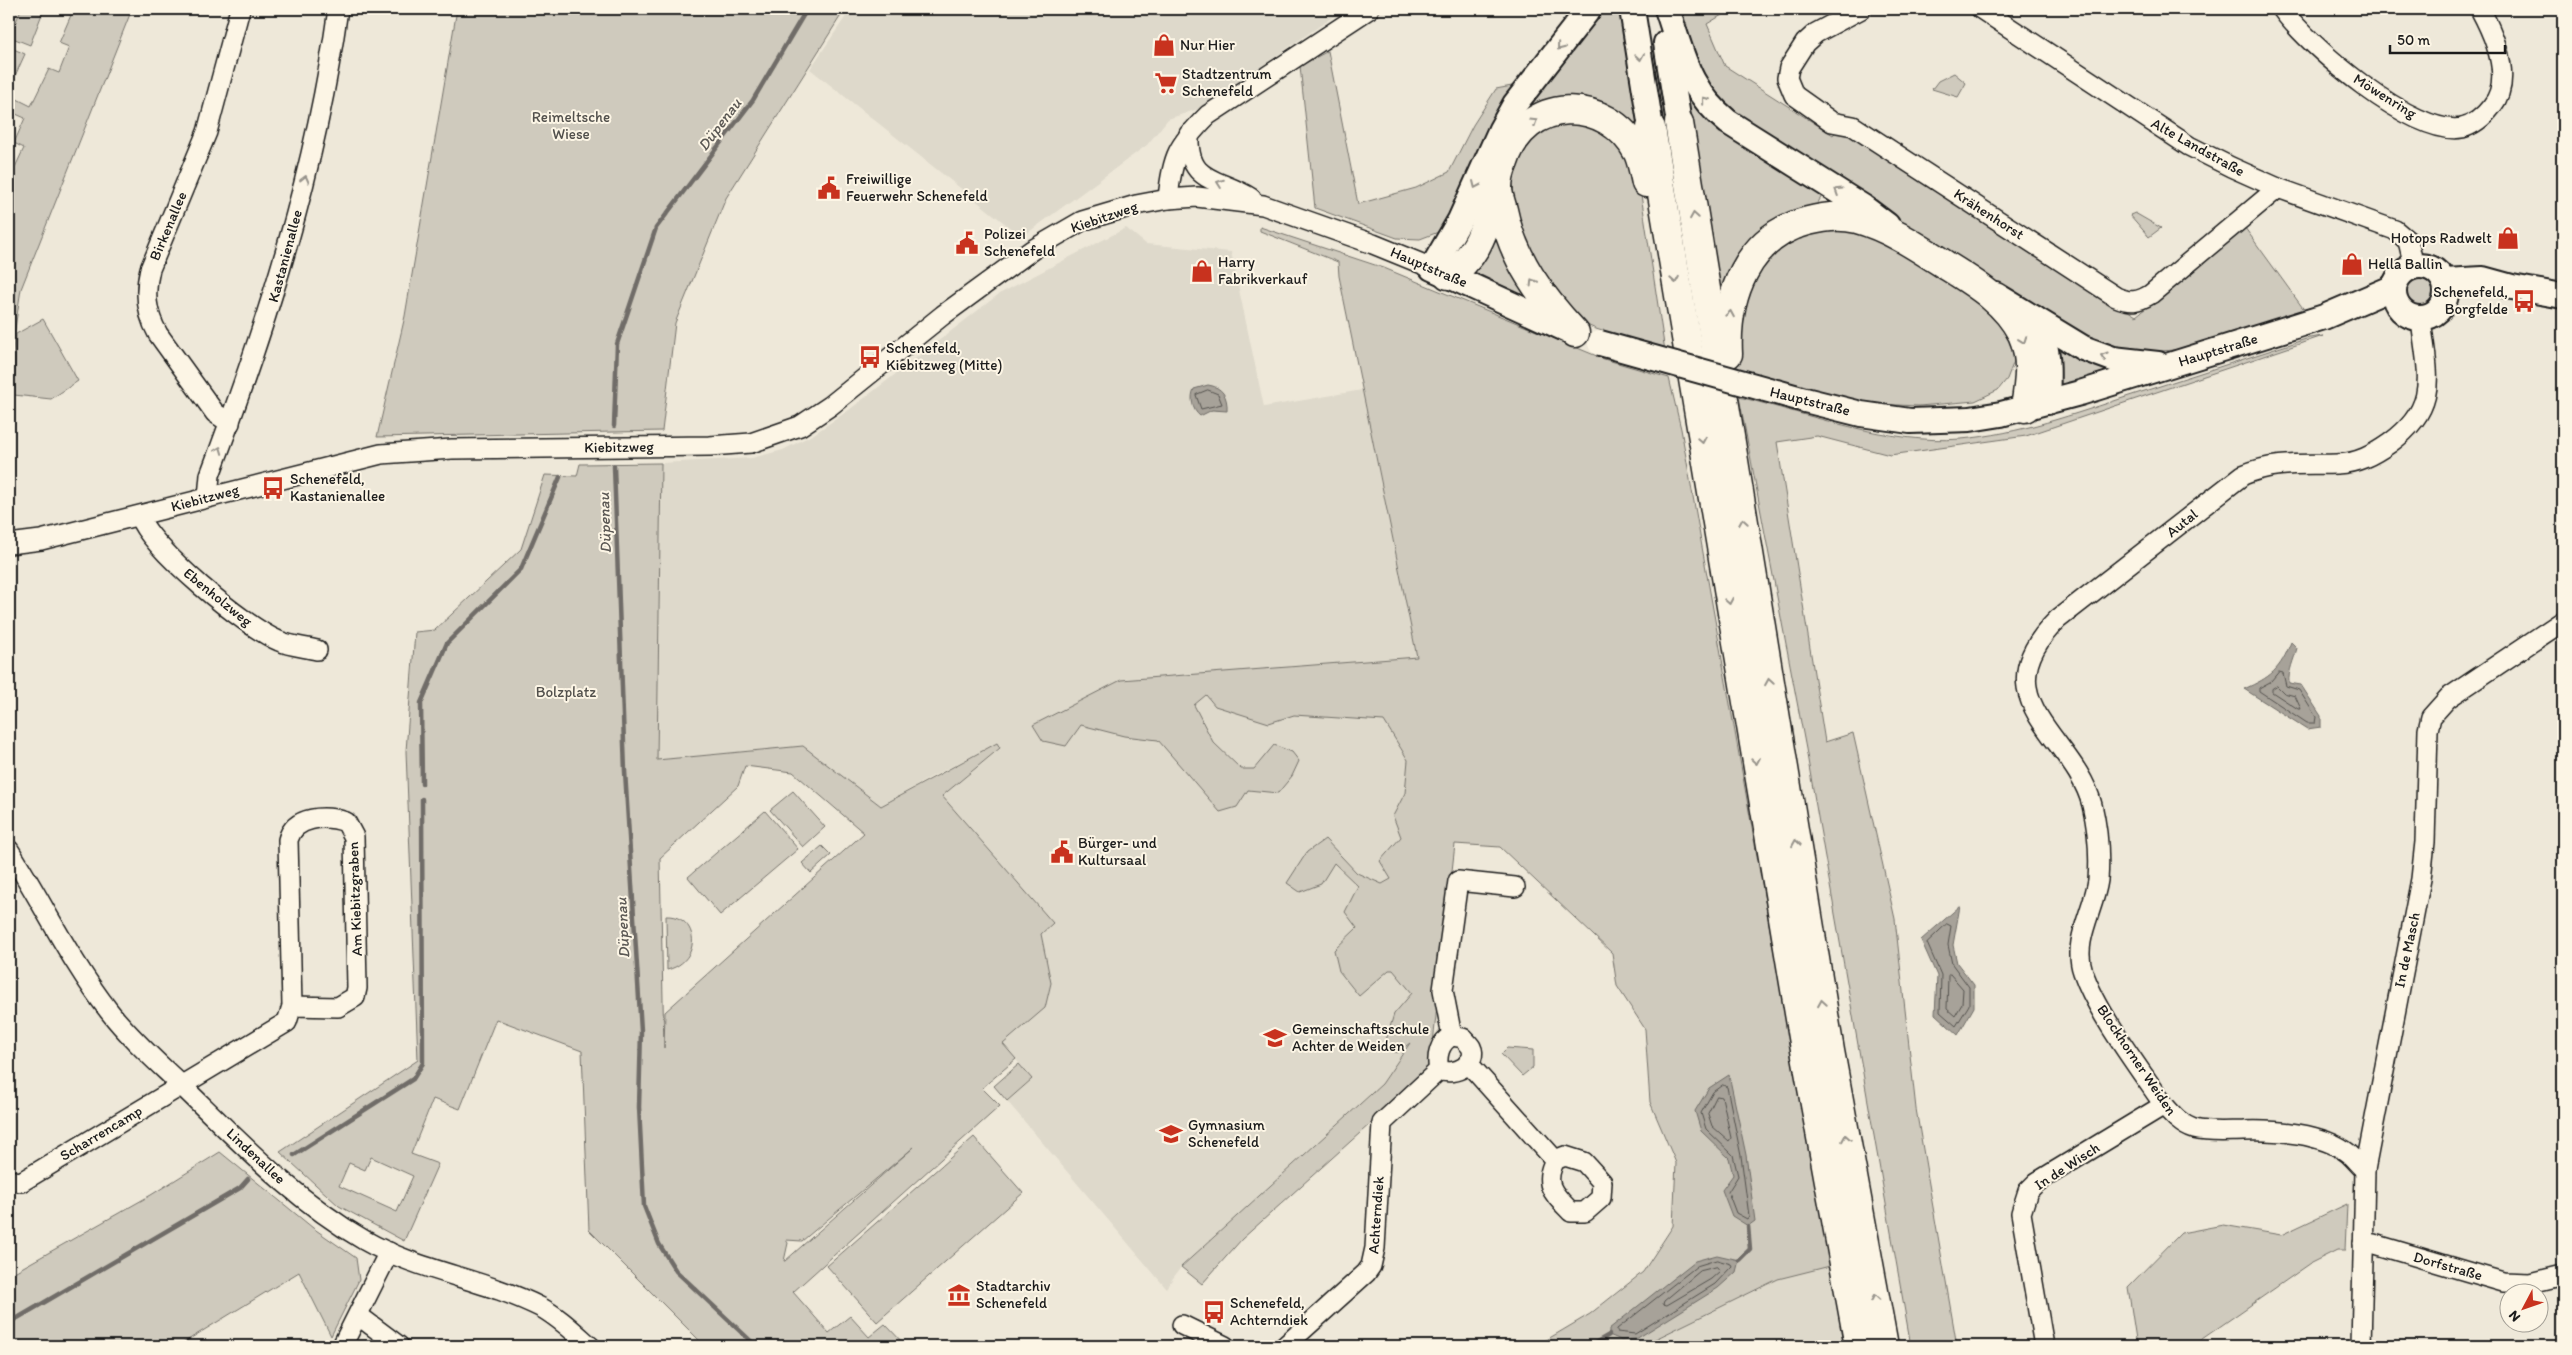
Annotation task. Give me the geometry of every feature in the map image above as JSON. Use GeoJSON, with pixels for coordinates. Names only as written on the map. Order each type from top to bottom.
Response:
{"type":"FeatureCollection","features":[{"type":"Feature","properties":{"kind":"highway"},"geometry":{"type":"LineString","coordinates":[[1440,271],[1463,266],[1477,248],[1498,188],[1506,153],[1522,130],[1533,121],[1553,112],[1565,110],[1592,113],[1615,124],[1626,135],[1639,155],[1649,206],[1668,239]]}},
{"type":"Feature","properties":{"kind":"highway"},"geometry":{"type":"LineString","coordinates":[[1679,123],[1830,1051],[1884,1346]]}},
{"type":"Feature","properties":{"kind":"highway"},"geometry":{"type":"LineString","coordinates":[[1651,128],[1804,1045],[1859,1346]]}},
{"type":"Feature","properties":{"kind":"highway"},"geometry":{"type":"LineString","coordinates":[[1498,188],[1507,231],[1522,265],[1539,291],[1588,338]]}},
{"type":"Feature","properties":{"kind":"highway"},"geometry":{"type":"LineString","coordinates":[[1728,432],[1727,343],[1731,308],[1743,272],[1750,257],[1761,245],[1782,229],[1817,218],[1856,219],[1906,240],[1983,289],[2004,307],[2023,336],[2036,405]]}},
{"type":"Feature","properties":{"kind":"main road"},"geometry":{"type":"LineString","coordinates":[[1440,271],[1460,220],[1501,129],[1515,104],[1589,9]]}},
{"type":"Feature","properties":{"kind":"main road"},"geometry":{"type":"LineString","coordinates":[[1632,9],[1651,128]]}},
{"type":"Feature","properties":{"kind":"main road"},"geometry":{"type":"LineString","coordinates":[[1661,9],[1679,123]]}},
{"type":"Feature","properties":{"kind":"main road"},"geometry":{"type":"LineString","coordinates":[[1667,9],[1692,82],[1714,111],[1728,122],[1864,207],[1906,240]]}},
{"type":"Feature","properties":{"kind":"main road"},"geometry":{"type":"LineString","coordinates":[[2414,266],[2432,269],[2445,290]]}},
{"type":"Feature","properties":{"kind":"main road","name":"Hauptstraße"},"geometry":{"type":"LineString","coordinates":[[1440,271],[1588,338],[1805,400],[1861,414],[1910,421],[1970,419],[2036,405],[2396,297],[2400,275],[2414,266]]}},
{"type":"Feature","properties":{"kind":"main road"},"geometry":{"type":"LineString","coordinates":[[2445,290],[2483,279],[2512,288],[2563,296]]}},
{"type":"Feature","properties":{"kind":"main road"},"geometry":{"type":"LineString","coordinates":[[1983,289],[2008,300],[2075,344],[2097,354],[2129,362],[2170,364]]}},
{"type":"Feature","properties":{"kind":"main road"},"geometry":{"type":"LineString","coordinates":[[2396,297],[2408,316],[2421,319],[2437,313],[2445,290]]}},
{"type":"Feature","properties":{"kind":"main road"},"geometry":{"type":"LineString","coordinates":[[2034,318],[2041,329],[2046,347],[2036,405]]}},
{"type":"Feature","properties":{"kind":"street","name":"Birkenallee"},"geometry":{"type":"LineString","coordinates":[[230,423],[215,412],[158,334],[151,321],[146,295],[150,269],[209,124],[240,9]]}},
{"type":"Feature","properties":{"kind":"street","name":"Kastanienallee"},"geometry":{"type":"LineString","coordinates":[[208,497],[210,475],[269,313],[296,217],[324,102],[338,9]]}},
{"type":"Feature","properties":{"kind":"street"},"geometry":{"type":"LineString","coordinates":[[1168,199],[1170,172],[1177,151],[1189,134],[1208,115],[1369,9]]}},
{"type":"Feature","properties":{"kind":"street","name":"Krähenhorst"},"geometry":{"type":"LineString","coordinates":[[1862,9],[1816,33],[1806,43],[1789,68],[1787,78],[1794,96],[1832,122],[1852,126],[2116,297],[2128,302],[2140,300],[2151,294],[2270,197],[2278,188]]}},
{"type":"Feature","properties":{"kind":"street","name":"Alte Landstraße"},"geometry":{"type":"LineString","coordinates":[[1981,9],[2189,146],[2278,188],[2395,230],[2408,241],[2414,266]]}},
{"type":"Feature","properties":{"kind":"street","name":"Möwenring"},"geometry":{"type":"LineString","coordinates":[[2282,9],[2298,29],[2322,52],[2382,98],[2412,116],[2454,128],[2463,128],[2477,121],[2494,103],[2500,92],[2500,60],[2491,31],[2480,9]]}},
{"type":"Feature","properties":{"kind":"street","name":"Kiebitzweg"},"geometry":{"type":"LineString","coordinates":[[1189,134],[1188,151],[1192,162],[1201,173],[1214,181],[1237,189],[1263,205]]}},
{"type":"Feature","properties":{"kind":"street","name":"Kiebitzweg"},"geometry":{"type":"LineString","coordinates":[[9,544],[41,540],[381,454],[452,450],[710,446],[751,443],[776,436],[800,426],[830,406],[943,315],[1053,237],[1082,221],[1136,205],[1168,199],[1227,199],[1263,205],[1311,221]]}},
{"type":"Feature","properties":{"kind":"street","name":"Hauptstraße"},"geometry":{"type":"LineString","coordinates":[[1311,221],[1440,271]]}},
{"type":"Feature","properties":{"kind":"street","name":"Autal"},"geometry":{"type":"LineString","coordinates":[[2092,806],[2081,779],[2037,716],[2030,696],[2028,678],[2030,663],[2036,647],[2046,631],[2058,619],[2243,475],[2278,464],[2358,461],[2375,454],[2405,432],[2419,415],[2425,401],[2428,385],[2421,319]]}},
{"type":"Feature","properties":{"kind":"street","name":"Ebenholzweg"},"geometry":{"type":"LineString","coordinates":[[139,516],[149,534],[187,572],[234,611],[279,642],[317,650]]}},
{"type":"Feature","properties":{"kind":"street","name":"In de Masch"},"geometry":{"type":"LineString","coordinates":[[2361,1346],[2365,1170],[2421,879],[2425,842],[2430,717],[2448,698],[2563,621]]}},
{"type":"Feature","properties":{"kind":"street","name":"Blockhorner Weiden"},"geometry":{"type":"LineString","coordinates":[[2092,806],[2099,845],[2098,880],[2082,936],[2082,971],[2098,1003],[2164,1105],[2175,1118],[2193,1129],[2220,1132],[2246,1130],[2290,1133],[2324,1141],[2348,1153],[2365,1170]]}},
{"type":"Feature","properties":{"kind":"street","name":"Am Kiebitzgraben"},"geometry":{"type":"LineString","coordinates":[[181,1085],[282,1027],[291,1014],[288,840],[290,831],[297,824],[306,820],[337,819],[346,822],[354,836],[357,988],[354,997],[338,1007],[292,1006]]}},
{"type":"Feature","properties":{"kind":"street","name":"Lindenallee"},"geometry":{"type":"LineString","coordinates":[[10,855],[83,975],[109,1012],[140,1046],[296,1194],[331,1220],[365,1241],[542,1308],[565,1323],[590,1346]]}},
{"type":"Feature","properties":{"kind":"street"},"geometry":{"type":"LineString","coordinates":[[1452,1036],[1443,990],[1458,881],[1515,887]]}},
{"type":"Feature","properties":{"kind":"street"},"geometry":{"type":"LineString","coordinates":[[1452,1036],[1463,1038],[1471,1047],[1473,1054],[1468,1063],[1457,1072],[1449,1074],[1439,1070],[1437,1062],[1441,1046],[1446,1039],[1452,1036]]}},
{"type":"Feature","properties":{"kind":"street"},"geometry":{"type":"LineString","coordinates":[[1468,1063],[1555,1160]]}},
{"type":"Feature","properties":{"kind":"street","name":"Achterndiek"},"geometry":{"type":"LineString","coordinates":[[1285,1346],[1366,1273],[1371,1266],[1375,1248],[1382,1123],[1439,1070]]}},
{"type":"Feature","properties":{"kind":"street","name":"Scharrencamp"},"geometry":{"type":"LineString","coordinates":[[13,1184],[181,1085]]}},
{"type":"Feature","properties":{"kind":"street","name":"In de Wisch"},"geometry":{"type":"LineString","coordinates":[[2044,1346],[2022,1213],[2028,1192],[2037,1182],[2164,1105]]}},
{"type":"Feature","properties":{"kind":"street","name":"Dorfstraße"},"geometry":{"type":"LineString","coordinates":[[2363,1243],[2374,1244],[2503,1282],[2530,1283],[2563,1275]]}},
{"type":"Feature","properties":{"kind":"street"},"geometry":{"type":"LineString","coordinates":[[342,1346],[390,1252]]}},
{"type":"Feature","properties":{"kind":"street"},"geometry":{"type":"LineString","coordinates":[[358,1316],[398,1346]]}},
{"type":"Feature","properties":{"kind":"street"},"geometry":{"type":"LineString","coordinates":[[1182,1325],[1224,1346]]}},
{"type":"Feature","properties":{"kind":"shaded area"},"geometry":{"type":"Polygon","coordinates":[[[851,9],[1344,9],[1201,108],[1168,119],[1147,145],[1022,237],[810,69],[851,9]]]}},
{"type":"Feature","properties":{"kind":"shaded area"},"geometry":{"type":"Polygon","coordinates":[[[1126,228],[1146,244],[1231,252],[1264,407],[1362,390],[1417,657],[1412,1040],[1382,1084],[1181,1267],[1166,1288],[1007,1101],[1032,1079],[1003,1044],[1045,1007],[1051,983],[1041,934],[1053,923],[942,796],[1000,749],[997,743],[931,777],[881,806],[802,746],[657,760],[661,463],[752,458],[783,450],[814,434],[849,410],[999,294],[1126,228]]]}},
{"type":"Feature","properties":{"kind":"shaded area"},"geometry":{"type":"Polygon","coordinates":[[[1830,1266],[1845,1346],[1641,1346],[1778,1279],[1830,1266]]]}},
{"type":"Feature","properties":{"kind":"green space"},"geometry":{"type":"Polygon","coordinates":[[[21,9],[44,9],[30,45],[10,37],[21,9]]]}},
{"type":"Feature","properties":{"kind":"green space"},"geometry":{"type":"Polygon","coordinates":[[[54,9],[132,9],[21,289],[14,335],[11,398],[9,398],[9,180],[24,148],[14,143],[25,118],[9,111],[9,95],[31,106],[49,69],[59,73],[69,47],[59,43],[71,15],[54,9]]]}},
{"type":"Feature","properties":{"kind":"green space","name":"Reimeltsche Wiese"},"geometry":{"type":"Polygon","coordinates":[[[457,9],[845,9],[726,198],[675,323],[662,431],[377,437],[405,316],[457,9]]]}},
{"type":"Feature","properties":{"kind":"green space"},"geometry":{"type":"Polygon","coordinates":[[[1599,9],[1622,9],[1642,147],[1631,129],[1529,111],[1527,108],[1599,9]]]}},
{"type":"Feature","properties":{"kind":"green space"},"geometry":{"type":"Polygon","coordinates":[[[1677,9],[1732,9],[1707,24],[1725,66],[1833,135],[1839,128],[2136,316],[2245,228],[2305,311],[2207,344],[2183,349],[2132,351],[2094,342],[2075,332],[1733,118],[1708,93],[1677,9]]]}},
{"type":"Feature","properties":{"kind":"green space"},"geometry":{"type":"Polygon","coordinates":[[[9,47],[25,54],[9,89],[9,47]]]}},
{"type":"Feature","properties":{"kind":"green space"},"geometry":{"type":"Polygon","coordinates":[[[1328,51],[1358,204],[1416,188],[1449,172],[1473,125],[1496,89],[1517,85],[1465,191],[1441,231],[1420,239],[1397,238],[1315,208],[1300,66],[1328,51]]]}},
{"type":"Feature","properties":{"kind":"green space"},"geometry":{"type":"Polygon","coordinates":[[[1954,73],[1966,83],[1958,97],[1932,89],[1938,81],[1954,73]]]}},
{"type":"Feature","properties":{"kind":"green space"},"geometry":{"type":"Polygon","coordinates":[[[1681,75],[1823,194],[1816,206],[1777,218],[1741,253],[1720,341],[1681,75]]]}},
{"type":"Feature","properties":{"kind":"green space"},"geometry":{"type":"Polygon","coordinates":[[[1574,117],[1620,142],[1641,195],[1665,351],[1596,329],[1571,318],[1523,255],[1507,177],[1525,139],[1574,117]]]}},
{"type":"Feature","properties":{"kind":"green space"},"geometry":{"type":"Polygon","coordinates":[[[2135,213],[2161,228],[2149,237],[2130,215],[2135,213]]]}},
{"type":"Feature","properties":{"kind":"green space"},"geometry":{"type":"Polygon","coordinates":[[[1494,220],[1533,301],[1475,272],[1494,220]]]}},
{"type":"Feature","properties":{"kind":"green space"},"geometry":{"type":"Polygon","coordinates":[[[1260,227],[1384,268],[1604,359],[1669,378],[1681,429],[1830,1266],[1778,1279],[1641,1346],[1536,1346],[1590,1314],[1643,1272],[1673,1226],[1676,1163],[1650,1102],[1645,1029],[1617,986],[1612,953],[1500,847],[1455,844],[1430,1070],[1242,1239],[1202,1284],[1181,1267],[1382,1084],[1410,1043],[1397,1053],[1384,1047],[1394,1014],[1412,993],[1393,970],[1389,970],[1359,996],[1339,971],[1334,950],[1357,928],[1345,912],[1358,886],[1334,863],[1321,884],[1300,892],[1287,883],[1307,852],[1325,839],[1357,873],[1382,884],[1391,879],[1380,861],[1401,837],[1393,816],[1405,793],[1408,760],[1384,721],[1294,715],[1269,723],[1215,706],[1206,695],[1194,705],[1213,742],[1241,769],[1254,769],[1274,745],[1292,752],[1299,761],[1292,776],[1278,793],[1248,790],[1237,807],[1220,812],[1158,740],[1124,736],[1081,725],[1066,746],[1043,741],[1033,725],[1121,680],[1417,657],[1339,276],[1338,262],[1260,231],[1260,227]]]}},
{"type":"Feature","properties":{"kind":"green space"},"geometry":{"type":"Polygon","coordinates":[[[1834,228],[1863,232],[1972,291],[2003,320],[2016,356],[2007,379],[1998,390],[1975,401],[1919,406],[1876,404],[1843,398],[1737,370],[1737,340],[1745,301],[1765,259],[1803,236],[1834,228]]]}},
{"type":"Feature","properties":{"kind":"green space"},"geometry":{"type":"Polygon","coordinates":[[[2420,275],[2432,279],[2436,291],[2432,303],[2420,307],[2408,303],[2404,291],[2408,279],[2420,275]]]}},
{"type":"Feature","properties":{"kind":"green space"},"geometry":{"type":"Polygon","coordinates":[[[43,319],[78,381],[51,399],[14,395],[16,334],[43,319]]]}},
{"type":"Feature","properties":{"kind":"green space"},"geometry":{"type":"Polygon","coordinates":[[[2323,336],[2026,436],[1890,455],[1817,436],[1777,442],[1825,742],[1853,733],[1895,919],[1916,1109],[1957,1346],[1911,1346],[1806,749],[1739,397],[1878,433],[1934,440],[1961,439],[2004,433],[2047,422],[2309,338],[2323,336]]]}},
{"type":"Feature","properties":{"kind":"green space"},"geometry":{"type":"Polygon","coordinates":[[[2053,341],[2112,369],[2053,389],[2053,341]]]}},
{"type":"Feature","properties":{"kind":"green space","name":"Bolzplatz"},"geometry":{"type":"Polygon","coordinates":[[[661,463],[657,760],[803,746],[881,806],[997,743],[1000,748],[942,796],[1053,923],[1041,934],[1051,983],[1045,1008],[1003,1044],[1016,1059],[982,1088],[1000,1106],[793,1292],[829,1333],[850,1316],[869,1337],[885,1324],[906,1346],[705,1346],[589,1230],[582,1051],[496,1019],[460,1109],[433,1099],[411,1154],[438,1164],[404,1241],[339,1206],[280,1152],[418,1060],[406,751],[415,632],[435,630],[521,549],[545,475],[577,476],[580,464],[661,463]],[[745,766],[738,786],[660,858],[664,1048],[665,1012],[864,833],[793,772],[745,766]],[[914,1147],[802,1241],[786,1240],[788,1243],[784,1261],[914,1147]],[[371,1157],[365,1170],[349,1163],[339,1186],[397,1212],[413,1176],[371,1157]]]}},
{"type":"Feature","properties":{"kind":"green space"},"geometry":{"type":"Polygon","coordinates":[[[793,791],[825,827],[803,847],[770,810],[793,791]]]}},
{"type":"Feature","properties":{"kind":"green space"},"geometry":{"type":"Polygon","coordinates":[[[765,811],[798,849],[720,915],[688,877],[765,811]]]}},
{"type":"Feature","properties":{"kind":"green space"},"geometry":{"type":"Polygon","coordinates":[[[822,846],[831,855],[811,873],[802,863],[822,846]]]}},
{"type":"Feature","properties":{"kind":"green space"},"geometry":{"type":"Polygon","coordinates":[[[666,916],[677,918],[685,923],[690,930],[692,939],[691,949],[687,958],[679,965],[667,970],[666,916]]]}},
{"type":"Feature","properties":{"kind":"green space"},"geometry":{"type":"Polygon","coordinates":[[[1507,1048],[1533,1050],[1533,1067],[1522,1076],[1501,1054],[1507,1048]]]}},
{"type":"Feature","properties":{"kind":"green space"},"geometry":{"type":"Polygon","coordinates":[[[1019,1064],[1032,1079],[1007,1101],[994,1086],[1019,1064]]]}},
{"type":"Feature","properties":{"kind":"green space"},"geometry":{"type":"Polygon","coordinates":[[[974,1137],[1023,1193],[877,1322],[827,1266],[974,1137]]]}},
{"type":"Feature","properties":{"kind":"green space"},"geometry":{"type":"Polygon","coordinates":[[[220,1152],[313,1228],[356,1258],[359,1280],[331,1336],[299,1272],[178,1346],[9,1346],[9,1275],[151,1195],[220,1152]]]}},
{"type":"Feature","properties":{"kind":"green space"},"geometry":{"type":"Polygon","coordinates":[[[2347,1204],[2345,1250],[2337,1250],[2311,1263],[2192,1346],[2137,1346],[2128,1287],[2181,1233],[2223,1225],[2281,1235],[2347,1204]]]}},
{"type":"Feature","properties":{"kind":"water"},"geometry":{"type":"Polygon","coordinates":[[[1208,385],[1217,388],[1223,393],[1227,411],[1212,410],[1200,416],[1197,413],[1192,403],[1194,389],[1208,385]]]}},
{"type":"Feature","properties":{"kind":"water"},"geometry":{"type":"Polygon","coordinates":[[[2291,642],[2297,648],[2290,670],[2289,683],[2301,685],[2321,716],[2321,727],[2307,729],[2244,689],[2261,681],[2273,672],[2283,659],[2291,642]]]}},
{"type":"Feature","properties":{"kind":"water"},"geometry":{"type":"Polygon","coordinates":[[[1960,906],[1953,945],[1957,963],[1974,985],[1974,1007],[1958,1035],[1935,1014],[1937,976],[1921,940],[1960,906]]]}},
{"type":"Feature","properties":{"kind":"water"},"geometry":{"type":"Polygon","coordinates":[[[1729,1075],[1746,1155],[1755,1221],[1748,1226],[1732,1216],[1722,1190],[1733,1175],[1729,1158],[1701,1131],[1695,1111],[1709,1088],[1729,1075]]]}},
{"type":"Feature","properties":{"kind":"water"},"geometry":{"type":"Polygon","coordinates":[[[1717,1255],[1739,1260],[1736,1272],[1718,1288],[1636,1339],[1621,1340],[1609,1335],[1609,1329],[1695,1261],[1717,1255]]]}},
{"type":"Feature","properties":{"kind":"waterway","name":"Düpenau"},"geometry":{"type":"LineString","coordinates":[[614,426],[617,344],[656,228],[753,100],[807,9]]}},
{"type":"Feature","properties":{"kind":"waterway","name":"Düpenau"},"geometry":{"type":"LineString","coordinates":[[614,466],[625,771],[641,1031],[639,1107],[644,1206],[659,1244],[676,1271],[756,1346]]}},
{"type":"Feature","properties":{"kind":"waterway"},"geometry":{"type":"LineString","coordinates":[[422,784],[421,703],[447,643],[521,569],[560,477]]}},
{"type":"Feature","properties":{"kind":"waterway"},"geometry":{"type":"LineString","coordinates":[[294,1155],[413,1079],[423,1063],[422,799]]}},
{"type":"Feature","properties":{"kind":"waterway"},"geometry":{"type":"LineString","coordinates":[[9,1323],[240,1188],[248,1179]]}},
{"type":"Feature","properties":{"kind":"waterway"},"geometry":{"type":"LineString","coordinates":[[1739,1260],[1750,1249],[1748,1226]]}},
{"type":"Feature","properties":{"kind":"waterway"},"geometry":{"type":"LineString","coordinates":[[1590,1346],[1609,1335]]}},
{"type":"Feature","properties":{"kind":"place","name":"Nur Hier"},"geometry":{"type":"Point","coordinates":[1164,45]}},
{"type":"Feature","properties":{"kind":"place","name":"Stadtzentrum Schenefeld"},"geometry":{"type":"Point","coordinates":[1166,83]}},
{"type":"Feature","properties":{"kind":"place","name":"Freiwillige Feuerwehr Schenefeld"},"geometry":{"type":"Point","coordinates":[829,188]}},
{"type":"Feature","properties":{"kind":"place","name":"Hotops Radwelt"},"geometry":{"type":"Point","coordinates":[2508,238]}},
{"type":"Feature","properties":{"kind":"place","name":"Polizei Schenefeld"},"geometry":{"type":"Point","coordinates":[967,243]}},
{"type":"Feature","properties":{"kind":"place","name":"Hella Ballin"},"geometry":{"type":"Point","coordinates":[2352,264]}},
{"type":"Feature","properties":{"kind":"place","name":"Harry Fabrikverkauf"},"geometry":{"type":"Point","coordinates":[1202,271]}},
{"type":"Feature","properties":{"kind":"place","name":"Schenefeld, Borgfelde"},"geometry":{"type":"Point","coordinates":[2524,301]}},
{"type":"Feature","properties":{"kind":"place","name":"Schenefeld, Kiebitzweg (Mitte)"},"geometry":{"type":"Point","coordinates":[870,357]}},
{"type":"Feature","properties":{"kind":"place","name":"Schenefeld, Kastanienallee"},"geometry":{"type":"Point","coordinates":[273,488]}},
{"type":"Feature","properties":{"kind":"place","name":"Bürger- und Kultursaal"},"geometry":{"type":"Point","coordinates":[1062,852]}},
{"type":"Feature","properties":{"kind":"place","name":"Gemeinschaftsschule Achter de Weiden"},"geometry":{"type":"Point","coordinates":[1275,1038]}},
{"type":"Feature","properties":{"kind":"place","name":"Gymnasium Schenefeld"},"geometry":{"type":"Point","coordinates":[1171,1134]}},
{"type":"Feature","properties":{"kind":"place","name":"Stadtarchiv Schenefeld"},"geometry":{"type":"Point","coordinates":[959,1295]}},
{"type":"Feature","properties":{"kind":"place","name":"Schenefeld, Achterndiek"},"geometry":{"type":"Point","coordinates":[1214,1312]}}]}
